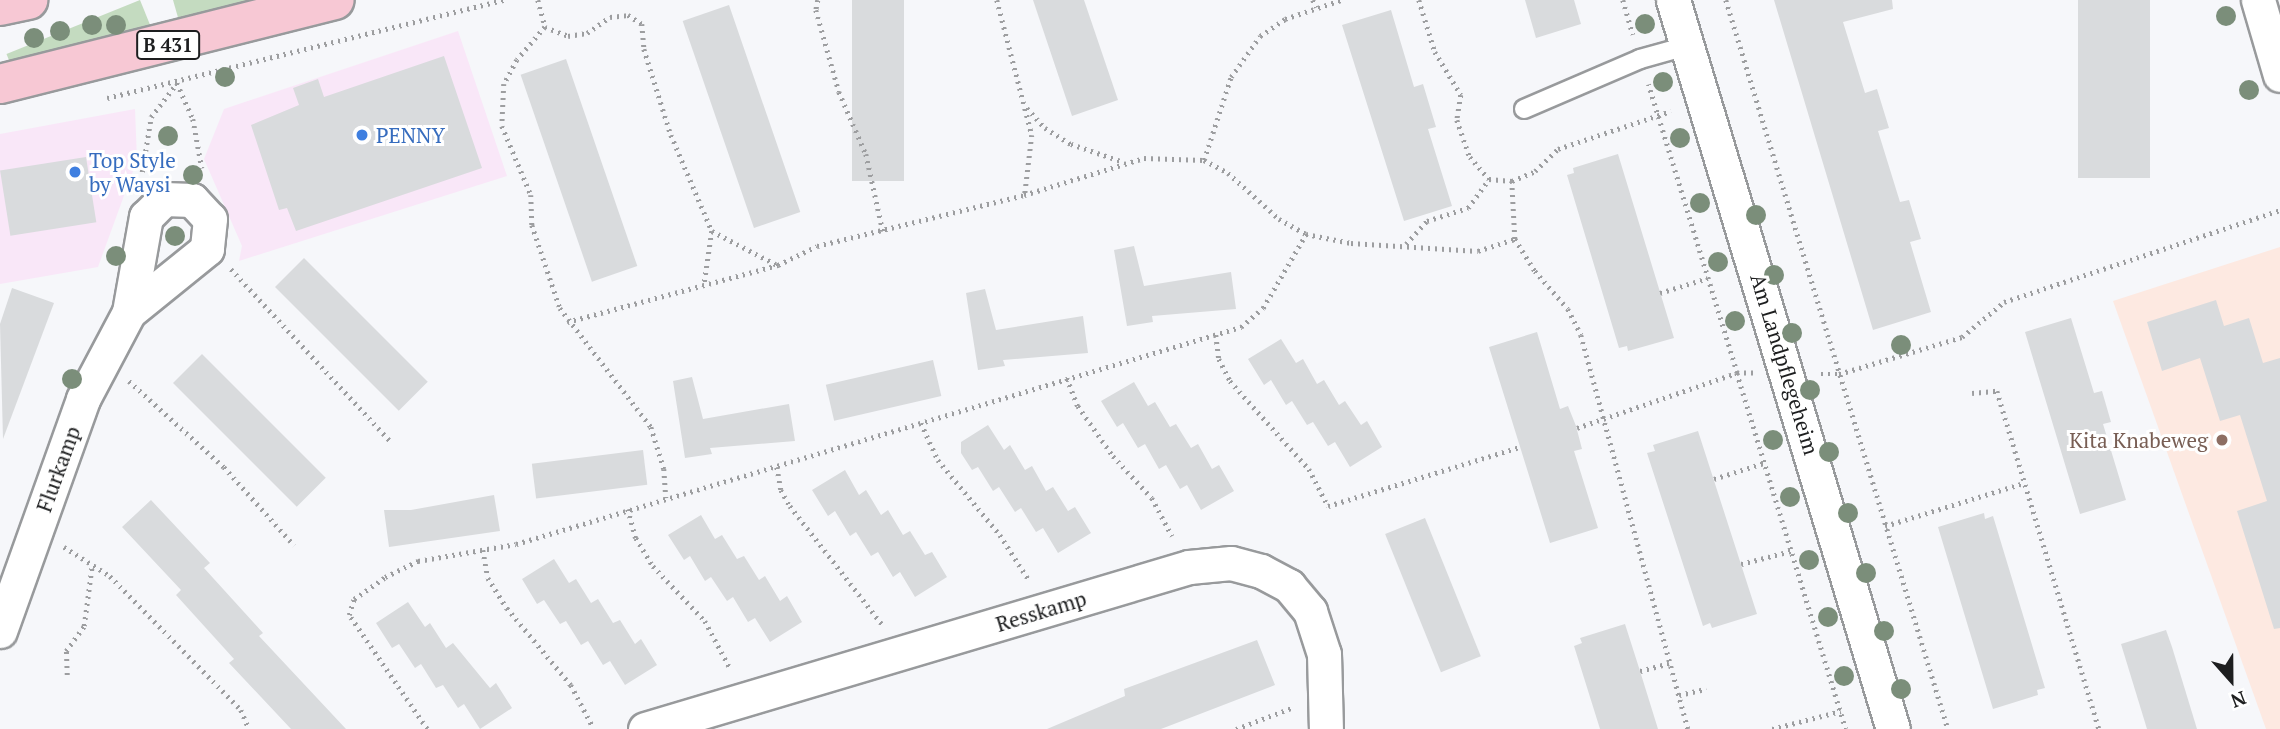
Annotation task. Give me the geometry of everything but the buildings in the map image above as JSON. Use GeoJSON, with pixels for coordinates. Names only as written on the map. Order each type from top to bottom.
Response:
{"type":"FeatureCollection","features":[{"type":"Feature","properties":{"kind":"main road"},"geometry":{"type":"LineString","coordinates":[[0,6],[28,0]]}},
{"type":"Feature","properties":{"kind":"main road","name":"B 431"},"geometry":{"type":"LineString","coordinates":[[0,85],[335,0]]}},
{"type":"Feature","properties":{"kind":"street","name":"Am Landpflegeheim"},"geometry":{"type":"LineString","coordinates":[[1673,0],[1893,729]]}},
{"type":"Feature","properties":{"kind":"street"},"geometry":{"type":"LineString","coordinates":[[2258,0],[2280,75]]}},
{"type":"Feature","properties":{"kind":"street","name":"Flurkamp"},"geometry":{"type":"LineString","coordinates":[[0,631],[83,399],[129,312]]}},
{"type":"Feature","properties":{"kind":"street","name":"Resskamp"},"geometry":{"type":"LineString","coordinates":[[645,729],[1189,567],[1231,563],[1261,571],[1289,586],[1310,611],[1324,654],[1326,729]]}},
{"type":"Feature","properties":{"kind":"lane"},"geometry":{"type":"LineString","coordinates":[[1524,109],[1640,59],[1687,46]]}},
{"type":"Feature","properties":{"kind":"path"},"geometry":{"type":"LineString","coordinates":[[95,100],[177,83],[504,0]]}},
{"type":"Feature","properties":{"kind":"path"},"geometry":{"type":"LineString","coordinates":[[538,0],[545,27]]}},
{"type":"Feature","properties":{"kind":"path"},"geometry":{"type":"LineString","coordinates":[[818,0],[816,10],[839,92],[866,154],[883,231]]}},
{"type":"Feature","properties":{"kind":"path"},"geometry":{"type":"LineString","coordinates":[[997,0],[1027,107],[1032,135],[1024,195]]}},
{"type":"Feature","properties":{"kind":"path"},"geometry":{"type":"LineString","coordinates":[[1313,0],[1315,7]]}},
{"type":"Feature","properties":{"kind":"path"},"geometry":{"type":"LineString","coordinates":[[1204,160],[1231,77],[1260,36],[1285,19],[1341,0]]}},
{"type":"Feature","properties":{"kind":"path"},"geometry":{"type":"LineString","coordinates":[[1623,0],[1846,729]]}},
{"type":"Feature","properties":{"kind":"path"},"geometry":{"type":"LineString","coordinates":[[1726,0],[1948,729]]}},
{"type":"Feature","properties":{"kind":"path"},"geometry":{"type":"LineString","coordinates":[[545,27],[568,36],[587,33],[610,17],[628,15],[642,24],[644,49],[671,135],[712,231],[704,286]]}},
{"type":"Feature","properties":{"kind":"path"},"geometry":{"type":"LineString","coordinates":[[545,27],[517,60],[500,104],[502,126],[531,195],[532,225],[567,323],[651,427],[664,469],[666,498]]}},
{"type":"Feature","properties":{"kind":"path"},"geometry":{"type":"LineString","coordinates":[[177,83],[192,120],[204,176]]}},
{"type":"Feature","properties":{"kind":"path"},"geometry":{"type":"LineString","coordinates":[[141,179],[151,117],[177,83]]}},
{"type":"Feature","properties":{"kind":"path"},"geometry":{"type":"LineString","coordinates":[[1027,107],[1045,128],[1071,144],[1125,163]]}},
{"type":"Feature","properties":{"kind":"path"},"geometry":{"type":"LineString","coordinates":[[567,323],[778,265],[817,246],[1024,195],[1125,163],[1163,156],[1204,160],[1228,173],[1279,219],[1306,234],[1351,243],[1478,251],[1515,239]]}},
{"type":"Feature","properties":{"kind":"path"},"geometry":{"type":"LineString","coordinates":[[1406,245],[1427,221],[1468,208],[1489,179]]}},
{"type":"Feature","properties":{"kind":"path"},"geometry":{"type":"LineString","coordinates":[[1512,181],[1515,239],[1535,271],[1568,309],[1581,335],[1601,421],[1688,729]]}},
{"type":"Feature","properties":{"kind":"path"},"geometry":{"type":"LineString","coordinates":[[1824,374],[1839,374],[1962,337],[2004,302],[2280,210]]}},
{"type":"Feature","properties":{"kind":"path"},"geometry":{"type":"LineString","coordinates":[[712,231],[778,265]]}},
{"type":"Feature","properties":{"kind":"path"},"geometry":{"type":"LineString","coordinates":[[427,729],[349,615],[354,599],[385,577],[418,561],[483,550],[778,467],[1241,327],[1264,308],[1306,234]]}},
{"type":"Feature","properties":{"kind":"path"},"geometry":{"type":"LineString","coordinates":[[221,258],[390,441]]}},
{"type":"Feature","properties":{"kind":"path"},"geometry":{"type":"LineString","coordinates":[[1660,293],[1708,278]]}},
{"type":"Feature","properties":{"kind":"path"},"geometry":{"type":"LineString","coordinates":[[1216,334],[1219,359],[1230,382],[1309,469],[1328,506],[1520,447]]}},
{"type":"Feature","properties":{"kind":"path"},"geometry":{"type":"LineString","coordinates":[[1577,428],[1737,373]]}},
{"type":"Feature","properties":{"kind":"path"},"geometry":{"type":"LineString","coordinates":[[122,375],[224,467],[294,545]]}},
{"type":"Feature","properties":{"kind":"path"},"geometry":{"type":"LineString","coordinates":[[1066,379],[1078,406],[1113,456],[1152,498],[1174,544]]}},
{"type":"Feature","properties":{"kind":"path"},"geometry":{"type":"LineString","coordinates":[[1972,393],[1997,391],[2099,729]]}},
{"type":"Feature","properties":{"kind":"path"},"geometry":{"type":"LineString","coordinates":[[921,424],[938,460],[1000,535],[1033,586]]}},
{"type":"Feature","properties":{"kind":"path"},"geometry":{"type":"LineString","coordinates":[[1714,479],[1764,463]]}},
{"type":"Feature","properties":{"kind":"path"},"geometry":{"type":"LineString","coordinates":[[778,467],[780,490],[790,506],[884,628]]}},
{"type":"Feature","properties":{"kind":"path"},"geometry":{"type":"LineString","coordinates":[[1885,526],[2024,482]]}},
{"type":"Feature","properties":{"kind":"path"},"geometry":{"type":"LineString","coordinates":[[628,509],[636,538],[653,566],[705,621],[720,643],[732,676]]}},
{"type":"Feature","properties":{"kind":"path"},"geometry":{"type":"LineString","coordinates":[[57,542],[110,576],[241,709],[250,729]]}},
{"type":"Feature","properties":{"kind":"path"},"geometry":{"type":"LineString","coordinates":[[483,550],[494,588],[571,685],[593,727]]}},
{"type":"Feature","properties":{"kind":"path"},"geometry":{"type":"LineString","coordinates":[[1741,564],[1791,551]]}},
{"type":"Feature","properties":{"kind":"path"},"geometry":{"type":"LineString","coordinates":[[67,675],[66,651],[84,625],[92,565]]}},
{"type":"Feature","properties":{"kind":"path"},"geometry":{"type":"LineString","coordinates":[[1640,671],[1669,663]]}},
{"type":"Feature","properties":{"kind":"path"},"geometry":{"type":"LineString","coordinates":[[1679,695],[1706,688]]}},
{"type":"Feature","properties":{"kind":"path"},"geometry":{"type":"LineString","coordinates":[[1236,729],[1308,702]]}},
{"type":"Feature","properties":{"kind":"path"},"geometry":{"type":"LineString","coordinates":[[1772,729],[1840,711]]}},
{"type":"Feature","properties":{"kind":"shaded area"},"geometry":{"type":"Polygon","coordinates":[[[458,31],[507,176],[239,261],[242,246],[204,159],[224,109],[458,31]]]}},
{"type":"Feature","properties":{"kind":"shaded area"},"geometry":{"type":"Polygon","coordinates":[[[135,109],[137,160],[98,267],[0,284],[0,134],[135,109]]]}},
{"type":"Feature","properties":{"kind":"shaded area","name":"Kita Knabeweg"},"geometry":{"type":"Polygon","coordinates":[[[2280,247],[2280,729],[2266,729],[2113,301],[2280,247]]]}},
{"type":"Feature","properties":{"kind":"green space"},"geometry":{"type":"Polygon","coordinates":[[[140,0],[152,29],[18,83],[6,54],[140,0]]]}},
{"type":"Feature","properties":{"kind":"green space"},"geometry":{"type":"Polygon","coordinates":[[[173,0],[258,0],[179,21],[173,0]]]}},
{"type":"Feature","properties":{"kind":"place","name":"PENNY"},"geometry":{"type":"Point","coordinates":[362,135]}},
{"type":"Feature","properties":{"kind":"place","name":"Top Style by Waysi"},"geometry":{"type":"Point","coordinates":[75,172]}},
{"type":"Feature","properties":{"kind":"place","name":"Kita Knabeweg"},"geometry":{"type":"Point","coordinates":[2222,440]}}]}
